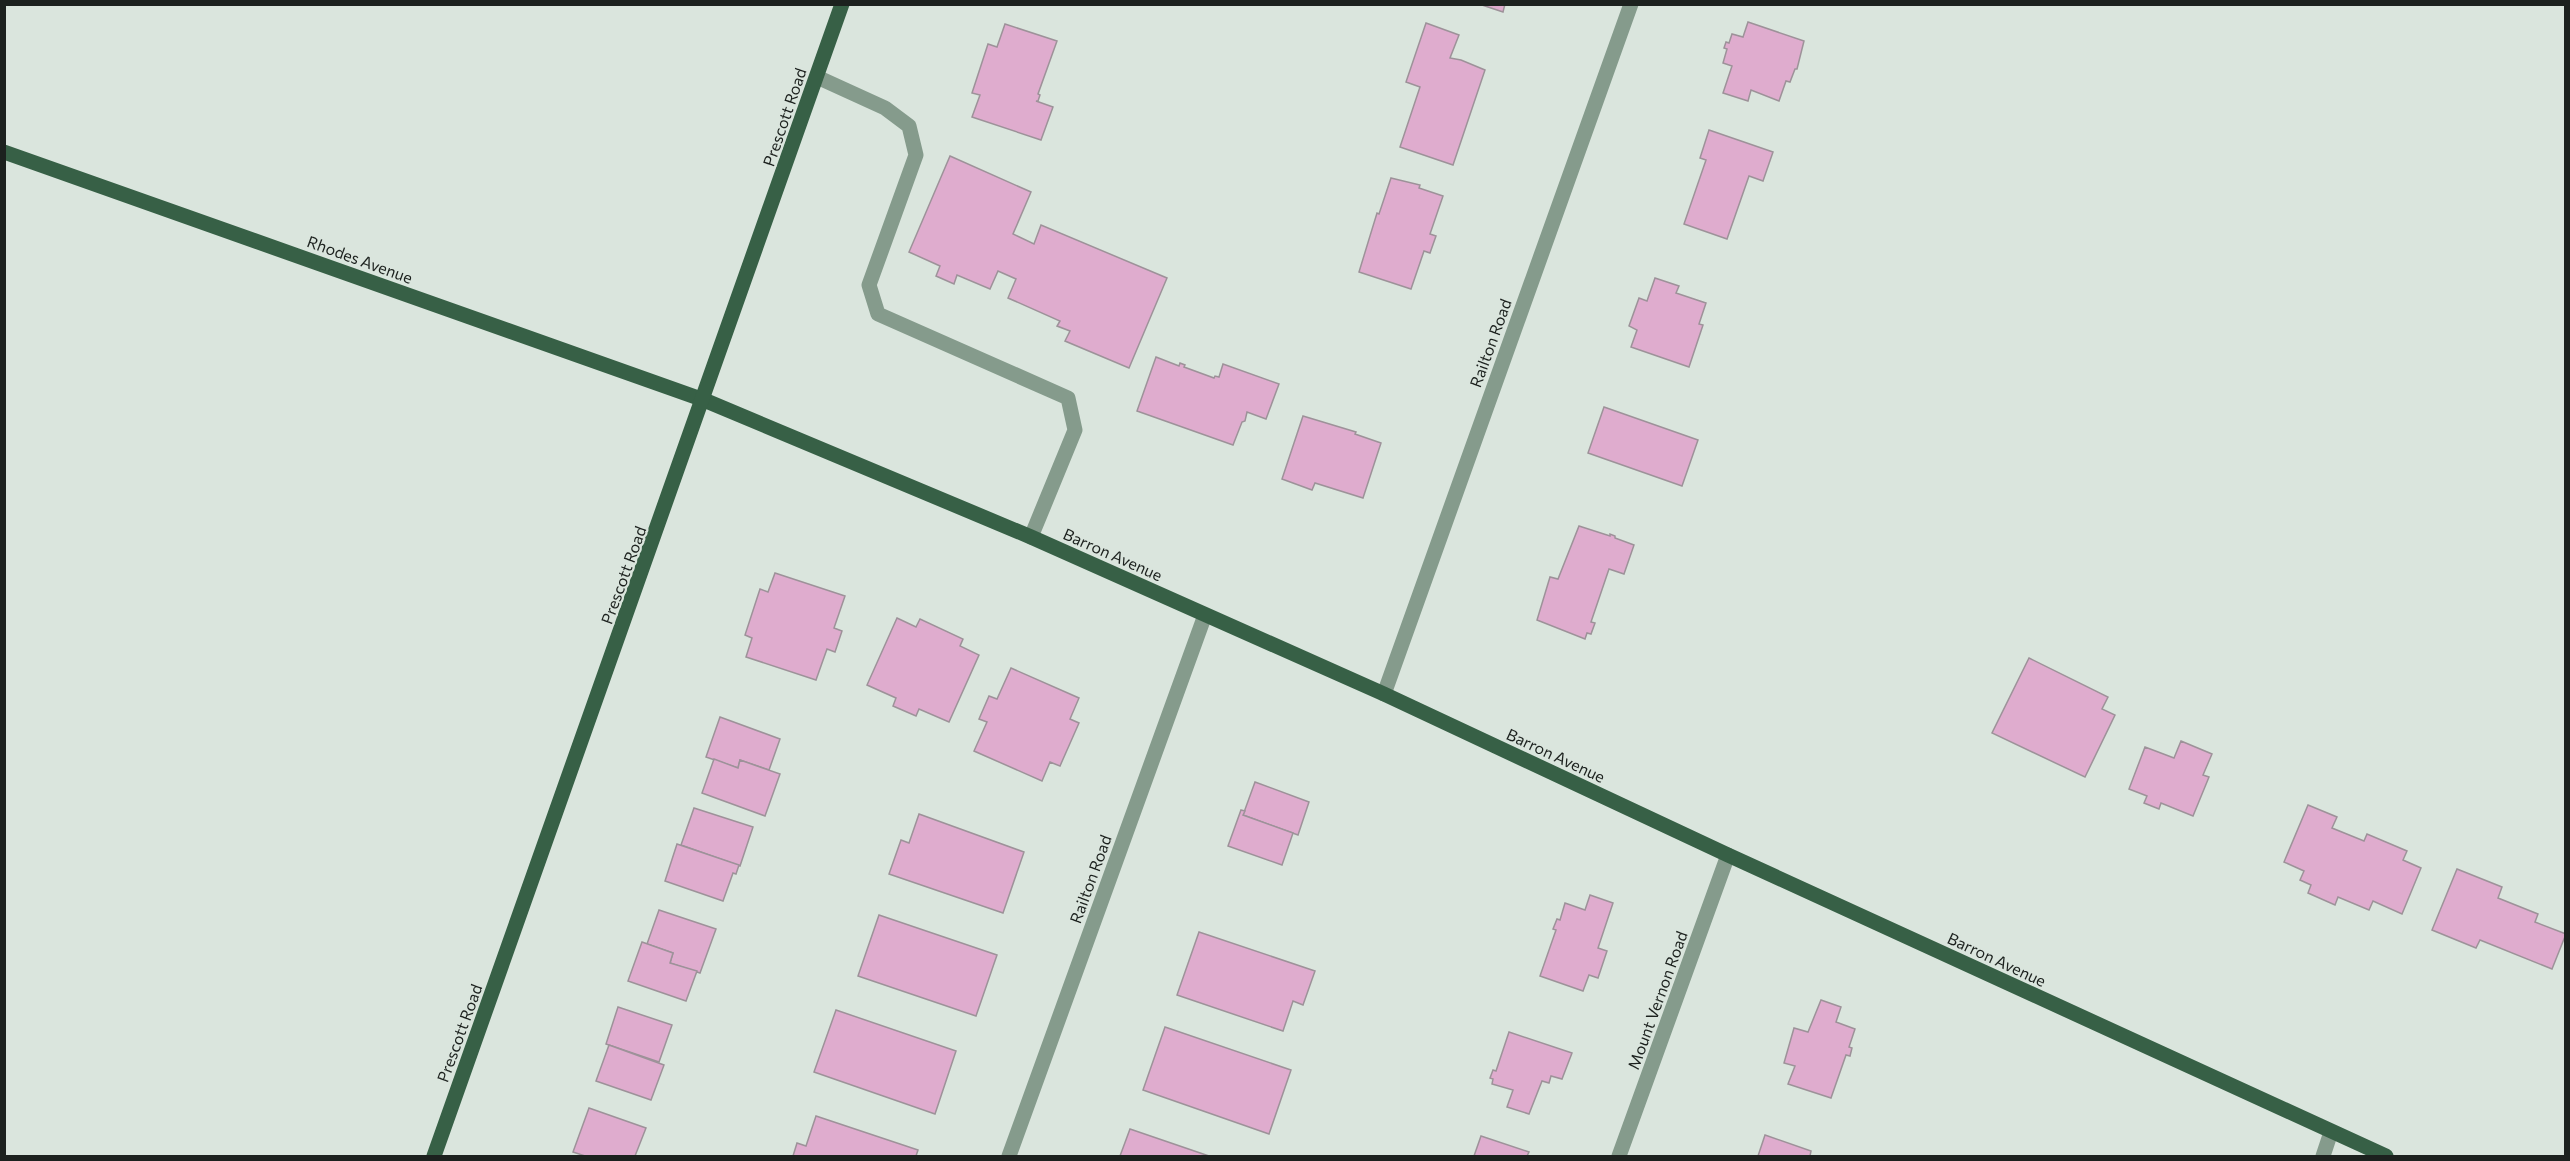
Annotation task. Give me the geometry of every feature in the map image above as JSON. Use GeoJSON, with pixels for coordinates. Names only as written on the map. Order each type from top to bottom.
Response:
{"type":"FeatureCollection","features":[{"type":"Feature","properties":{"kind":"main road","name":"Prescott Road"},"geometry":{"type":"LineString","coordinates":[[434,1156],[704,400],[842,4]]}},
{"type":"Feature","properties":{"kind":"main road","name":"Rhodes Avenue"},"geometry":{"type":"LineString","coordinates":[[4,152],[704,400]]}},
{"type":"Feature","properties":{"kind":"main road","name":"Barron Avenue"},"geometry":{"type":"LineString","coordinates":[[704,400],[1030,537],[1384,694],[1728,855],[2386,1156]]}},
{"type":"Feature","properties":{"kind":"street","name":"Railton Road"},"geometry":{"type":"LineString","coordinates":[[1384,694],[1631,4]]}},
{"type":"Feature","properties":{"kind":"street"},"geometry":{"type":"LineString","coordinates":[[817,77],[885,108],[909,126],[916,156],[869,285],[878,314],[1068,398],[1075,430],[1030,537]]}},
{"type":"Feature","properties":{"kind":"street","name":"Railton Road"},"geometry":{"type":"LineString","coordinates":[[1010,1156],[1205,615]]}},
{"type":"Feature","properties":{"kind":"street","name":"Mount Vernon Road"},"geometry":{"type":"LineString","coordinates":[[1619,1156],[1728,855]]}},
{"type":"Feature","properties":{"kind":"street"},"geometry":{"type":"LineString","coordinates":[[2323,1156],[2331,1132]]}},
{"type":"Feature","properties":{"kind":"building"},"geometry":{"type":"Polygon","coordinates":[[[1479,4],[1505,4],[1503,12],[1479,4]]]}},
{"type":"Feature","properties":{"kind":"building"},"geometry":{"type":"Polygon","coordinates":[[[1748,22],[1804,41],[1797,69],[1790,82],[1786,81],[1779,101],[1751,90],[1748,101],[1723,93],[1732,66],[1723,63],[1727,49],[1724,48],[1726,42],[1729,43],[1732,34],[1743,37],[1748,22]]]}},
{"type":"Feature","properties":{"kind":"building"},"geometry":{"type":"Polygon","coordinates":[[[1426,23],[1459,35],[1450,58],[1485,70],[1453,165],[1400,147],[1420,87],[1406,82],[1426,23]]]}},
{"type":"Feature","properties":{"kind":"building"},"geometry":{"type":"Polygon","coordinates":[[[1005,24],[1057,41],[1038,94],[1040,95],[1038,101],[1036,101],[1053,107],[1041,140],[972,117],[980,95],[972,93],[988,44],[997,47],[1005,24]]]}},
{"type":"Feature","properties":{"kind":"building"},"geometry":{"type":"Polygon","coordinates":[[[1709,130],[1773,152],[1763,181],[1749,176],[1727,239],[1684,224],[1706,160],[1700,158],[1709,130]]]}},
{"type":"Feature","properties":{"kind":"building"},"geometry":{"type":"Polygon","coordinates":[[[950,156],[1031,192],[1013,234],[1034,244],[1041,225],[1167,278],[1129,368],[1065,341],[1070,331],[1057,326],[1060,321],[1008,298],[1016,279],[998,271],[990,289],[957,275],[954,284],[936,276],[940,266],[909,252],[950,156]]]}},
{"type":"Feature","properties":{"kind":"building"},"geometry":{"type":"Polygon","coordinates":[[[1391,178],[1420,185],[1419,188],[1443,196],[1430,234],[1436,236],[1430,253],[1424,251],[1411,289],[1359,272],[1377,213],[1379,214],[1391,178]]]}},
{"type":"Feature","properties":{"kind":"building"},"geometry":{"type":"Polygon","coordinates":[[[1655,278],[1679,286],[1676,293],[1706,303],[1699,324],[1703,325],[1689,367],[1631,347],[1637,330],[1629,326],[1639,298],[1647,301],[1655,278]]]}},
{"type":"Feature","properties":{"kind":"building"},"geometry":{"type":"Polygon","coordinates":[[[1156,357],[1179,366],[1180,363],[1185,365],[1184,367],[1214,378],[1219,377],[1223,364],[1279,384],[1266,419],[1247,412],[1233,445],[1137,411],[1156,357]]]}},
{"type":"Feature","properties":{"kind":"building"},"geometry":{"type":"Polygon","coordinates":[[[1604,407],[1698,440],[1682,486],[1588,453],[1604,407]]]}},
{"type":"Feature","properties":{"kind":"building"},"geometry":{"type":"Polygon","coordinates":[[[1303,416],[1356,432],[1355,434],[1381,443],[1363,498],[1315,483],[1312,490],[1282,479],[1303,416]]]}},
{"type":"Feature","properties":{"kind":"building"},"geometry":{"type":"Polygon","coordinates":[[[1579,526],[1610,536],[1610,534],[1634,545],[1624,574],[1609,569],[1591,622],[1595,623],[1591,634],[1587,633],[1585,639],[1537,620],[1550,577],[1558,579],[1579,526]]]}},
{"type":"Feature","properties":{"kind":"building"},"geometry":{"type":"Polygon","coordinates":[[[775,573],[845,596],[834,628],[842,631],[835,652],[827,649],[816,680],[746,657],[752,638],[745,635],[760,589],[768,592],[775,573]]]}},
{"type":"Feature","properties":{"kind":"building"},"geometry":{"type":"Polygon","coordinates":[[[897,618],[916,627],[920,619],[963,639],[960,646],[979,655],[949,722],[919,709],[916,716],[893,706],[896,698],[867,685],[897,618]]]}},
{"type":"Feature","properties":{"kind":"building"},"geometry":{"type":"Polygon","coordinates":[[[2029,658],[2108,697],[2102,709],[2115,715],[2085,777],[1992,733],[2029,658]]]}},
{"type":"Feature","properties":{"kind":"building"},"geometry":{"type":"Polygon","coordinates":[[[1011,668],[1079,698],[1070,719],[1079,723],[1060,766],[1050,762],[1042,781],[974,751],[987,722],[979,719],[989,696],[997,699],[1011,668]]]}},
{"type":"Feature","properties":{"kind":"building"},"geometry":{"type":"Polygon","coordinates":[[[720,717],[780,739],[769,770],[740,760],[738,768],[706,757],[720,717]]]}},
{"type":"Feature","properties":{"kind":"building"},"geometry":{"type":"Polygon","coordinates":[[[2181,741],[2212,754],[2203,775],[2209,777],[2193,816],[2161,803],[2159,809],[2144,803],[2147,796],[2129,789],[2145,747],[2174,758],[2181,741]]]}},
{"type":"Feature","properties":{"kind":"building"},"geometry":{"type":"Polygon","coordinates":[[[714,759],[738,768],[740,760],[780,774],[765,816],[702,793],[714,759]]]}},
{"type":"Feature","properties":{"kind":"building"},"geometry":{"type":"Polygon","coordinates":[[[1255,782],[1309,802],[1298,835],[1243,815],[1255,782]]]}},
{"type":"Feature","properties":{"kind":"building"},"geometry":{"type":"Polygon","coordinates":[[[2308,805],[2337,817],[2332,828],[2364,841],[2367,834],[2407,851],[2403,860],[2421,868],[2402,914],[2373,901],[2369,910],[2338,897],[2335,905],[2308,893],[2311,885],[2300,880],[2304,871],[2284,862],[2308,805]]]}},
{"type":"Feature","properties":{"kind":"building"},"geometry":{"type":"Polygon","coordinates":[[[694,808],[753,827],[740,866],[681,845],[694,808]]]}},
{"type":"Feature","properties":{"kind":"building"},"geometry":{"type":"Polygon","coordinates":[[[1241,810],[1245,811],[1243,815],[1293,833],[1282,865],[1228,846],[1241,810]]]}},
{"type":"Feature","properties":{"kind":"building"},"geometry":{"type":"Polygon","coordinates":[[[919,814],[1024,852],[1003,913],[889,874],[901,840],[909,843],[919,814]]]}},
{"type":"Feature","properties":{"kind":"building"},"geometry":{"type":"Polygon","coordinates":[[[677,844],[739,865],[736,874],[733,873],[723,901],[665,881],[677,844]]]}},
{"type":"Feature","properties":{"kind":"building"},"geometry":{"type":"Polygon","coordinates":[[[2457,869],[2502,887],[2498,898],[2538,914],[2535,922],[2566,934],[2552,969],[2480,940],[2476,948],[2432,930],[2457,869]]]}},
{"type":"Feature","properties":{"kind":"building"},"geometry":{"type":"Polygon","coordinates":[[[1590,895],[1613,903],[1598,948],[1607,951],[1598,978],[1589,975],[1583,991],[1540,976],[1556,930],[1553,929],[1557,919],[1560,920],[1565,903],[1585,910],[1590,895]]]}},
{"type":"Feature","properties":{"kind":"building"},"geometry":{"type":"Polygon","coordinates":[[[659,910],[716,929],[700,973],[670,963],[673,953],[647,944],[659,910]]]}},
{"type":"Feature","properties":{"kind":"building"},"geometry":{"type":"Polygon","coordinates":[[[879,915],[997,955],[976,1016],[858,976],[879,915]]]}},
{"type":"Feature","properties":{"kind":"building"},"geometry":{"type":"Polygon","coordinates":[[[1199,932],[1315,971],[1303,1005],[1293,1001],[1283,1031],[1177,995],[1199,932]]]}},
{"type":"Feature","properties":{"kind":"building"},"geometry":{"type":"Polygon","coordinates":[[[642,942],[673,953],[670,963],[697,971],[686,1001],[628,981],[642,942]]]}},
{"type":"Feature","properties":{"kind":"building"},"geometry":{"type":"Polygon","coordinates":[[[1821,1000],[1841,1007],[1836,1022],[1855,1029],[1849,1047],[1852,1048],[1850,1056],[1846,1055],[1831,1098],[1788,1084],[1795,1066],[1784,1063],[1794,1028],[1808,1032],[1821,1000]]]}},
{"type":"Feature","properties":{"kind":"building"},"geometry":{"type":"Polygon","coordinates":[[[618,1007],[672,1025],[659,1062],[606,1044],[618,1007]]]}},
{"type":"Feature","properties":{"kind":"building"},"geometry":{"type":"Polygon","coordinates":[[[836,1010],[956,1051],[935,1114],[814,1072],[836,1010]]]}},
{"type":"Feature","properties":{"kind":"building"},"geometry":{"type":"Polygon","coordinates":[[[1165,1027],[1291,1070],[1269,1134],[1143,1090],[1165,1027]]]}},
{"type":"Feature","properties":{"kind":"building"},"geometry":{"type":"Polygon","coordinates":[[[1509,1032],[1572,1053],[1562,1079],[1551,1076],[1549,1083],[1542,1081],[1529,1114],[1507,1107],[1513,1090],[1492,1084],[1493,1079],[1490,1078],[1493,1070],[1496,1071],[1509,1032]]]}},
{"type":"Feature","properties":{"kind":"building"},"geometry":{"type":"Polygon","coordinates":[[[609,1045],[664,1065],[651,1100],[596,1081],[609,1045]]]}},
{"type":"Feature","properties":{"kind":"building"},"geometry":{"type":"Polygon","coordinates":[[[589,1108],[646,1128],[635,1156],[585,1156],[573,1152],[589,1108]]]}},
{"type":"Feature","properties":{"kind":"building"},"geometry":{"type":"Polygon","coordinates":[[[816,1116],[918,1150],[916,1156],[793,1156],[797,1143],[806,1146],[816,1116]]]}},
{"type":"Feature","properties":{"kind":"building"},"geometry":{"type":"Polygon","coordinates":[[[1130,1129],[1209,1156],[1120,1156],[1130,1129]]]}},
{"type":"Feature","properties":{"kind":"building"},"geometry":{"type":"Polygon","coordinates":[[[1765,1135],[1811,1151],[1810,1156],[1758,1156],[1765,1135]]]}},
{"type":"Feature","properties":{"kind":"building"},"geometry":{"type":"Polygon","coordinates":[[[1481,1136],[1529,1152],[1527,1156],[1474,1156],[1481,1136]]]}}]}
